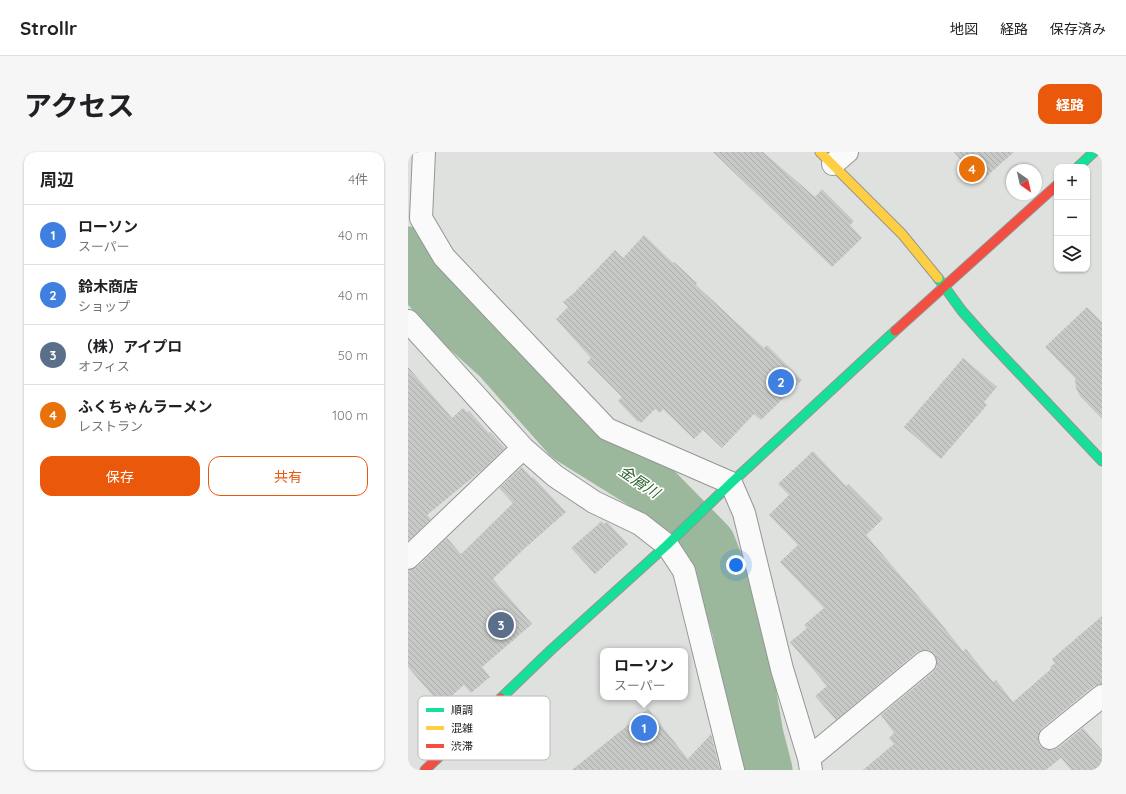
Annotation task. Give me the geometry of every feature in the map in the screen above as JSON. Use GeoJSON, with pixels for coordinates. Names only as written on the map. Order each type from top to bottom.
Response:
{"type":"FeatureCollection","features":[{"type":"Feature","properties":{"kind":"street"},"geometry":{"type":"LineString","coordinates":[[424,152],[421,218],[444,257],[607,429],[731,483],[744,513],[782,669],[810,764],[925,662]]}},
{"type":"Feature","properties":{"kind":"street"},"geometry":{"type":"LineString","coordinates":[[1081,164],[1094,152]]}},
{"type":"Feature","properties":{"kind":"street"},"geometry":{"type":"LineString","coordinates":[[834,156],[902,234],[962,311],[1102,461]]}},
{"type":"Feature","properties":{"kind":"street"},"geometry":{"type":"LineString","coordinates":[[503,696],[944,286],[1054,189]]}},
{"type":"Feature","properties":{"kind":"street"},"geometry":{"type":"LineString","coordinates":[[408,321],[523,448],[555,476],[594,502],[640,524],[667,544],[684,571],[733,770]]}},
{"type":"Feature","properties":{"kind":"street"},"geometry":{"type":"LineString","coordinates":[[408,558],[523,448]]}},
{"type":"Feature","properties":{"kind":"street"},"geometry":{"type":"LineString","coordinates":[[1050,738],[1102,696]]}},
{"type":"Feature","properties":{"kind":"street"},"geometry":{"type":"LineString","coordinates":[[425,770],[435,760]]}},
{"type":"Feature","properties":{"kind":"building"},"geometry":{"type":"Polygon","coordinates":[[[713,152],[763,152],[815,197],[822,189],[854,221],[850,225],[862,238],[832,267],[713,152]]]}},
{"type":"Feature","properties":{"kind":"building"},"geometry":{"type":"Polygon","coordinates":[[[954,152],[1014,152],[980,182],[954,152]]]}},
{"type":"Feature","properties":{"kind":"building"},"geometry":{"type":"Polygon","coordinates":[[[644,235],[673,263],[674,262],[697,283],[696,285],[764,348],[767,345],[802,380],[761,420],[754,414],[722,448],[703,430],[694,439],[663,409],[660,413],[655,409],[641,423],[639,421],[638,422],[618,401],[622,397],[587,362],[591,358],[556,319],[568,307],[563,302],[574,293],[615,250],[623,258],[644,235]]]}},
{"type":"Feature","properties":{"kind":"building"},"geometry":{"type":"Polygon","coordinates":[[[1087,307],[1102,322],[1102,419],[1080,396],[1076,388],[1075,378],[1045,347],[1087,307]]]}},
{"type":"Feature","properties":{"kind":"building"},"geometry":{"type":"Polygon","coordinates":[[[963,358],[997,387],[984,402],[987,405],[941,459],[904,427],[963,358]]]}},
{"type":"Feature","properties":{"kind":"building"},"geometry":{"type":"Polygon","coordinates":[[[408,367],[452,418],[463,408],[467,412],[469,411],[505,448],[483,469],[427,515],[431,519],[408,541],[408,367]]]}},
{"type":"Feature","properties":{"kind":"building"},"geometry":{"type":"Polygon","coordinates":[[[813,451],[846,486],[848,484],[883,519],[866,535],[963,651],[966,649],[993,682],[996,680],[1013,702],[1051,669],[1050,667],[1055,663],[1052,659],[1102,616],[1102,684],[1094,686],[1042,728],[1039,733],[1038,740],[1040,746],[1045,749],[1052,750],[1058,748],[1083,728],[1102,750],[1102,770],[1071,770],[1061,758],[1046,770],[863,770],[894,744],[889,738],[894,733],[881,715],[933,672],[937,667],[937,660],[935,654],[930,650],[917,652],[836,720],[815,696],[827,686],[790,642],[807,628],[804,625],[824,608],[780,562],[798,545],[769,515],[789,495],[778,484],[813,451]]]}},
{"type":"Feature","properties":{"kind":"building"},"geometry":{"type":"Polygon","coordinates":[[[522,467],[566,512],[525,548],[493,579],[532,624],[482,667],[490,677],[471,693],[464,685],[451,696],[433,696],[408,667],[408,570],[417,567],[447,538],[461,554],[513,503],[499,488],[522,467]]]}},
{"type":"Feature","properties":{"kind":"building"},"geometry":{"type":"Polygon","coordinates":[[[602,521],[604,524],[607,522],[628,544],[595,574],[571,548],[602,521]]]}},
{"type":"Feature","properties":{"kind":"building"},"geometry":{"type":"Polygon","coordinates":[[[648,709],[688,759],[711,734],[720,770],[572,770],[648,709]]]}},
{"type":"Feature","properties":{"kind":"waterway","name":"金屑川"},"geometry":{"type":"LineString","coordinates":[[408,253],[425,284],[460,323],[498,357],[569,437],[659,493],[709,544],[725,585],[739,631],[757,735],[766,770]]}},
{"type":"Feature","properties":{"kind":"traffic: fast"},"geometry":{"type":"LineString","coordinates":[[1081,164],[1094,152]]}},
{"type":"Feature","properties":{"kind":"traffic: fast"},"geometry":{"type":"LineString","coordinates":[[938,278],[962,311],[986,338],[1102,461]]}},
{"type":"Feature","properties":{"kind":"traffic: fast"},"geometry":{"type":"LineString","coordinates":[[503,696],[552,649],[667,545],[731,483],[895,331]]}},
{"type":"Feature","properties":{"kind":"traffic: slow"},"geometry":{"type":"LineString","coordinates":[[820,152],[902,234],[938,278]]}},
{"type":"Feature","properties":{"kind":"traffic: jam"},"geometry":{"type":"LineString","coordinates":[[895,331],[1054,188]]}},
{"type":"Feature","properties":{"kind":"traffic: jam"},"geometry":{"type":"LineString","coordinates":[[425,770],[436,760]]}},
{"type":"Feature","properties":{"kind":"place","name":"ふくちゃんラーメン"},"geometry":{"type":"Point","coordinates":[972,169]}},
{"type":"Feature","properties":{"kind":"place","name":"鈴木商店"},"geometry":{"type":"Point","coordinates":[781,382]}},
{"type":"Feature","properties":{"kind":"place","name":"（株）アイプロ"},"geometry":{"type":"Point","coordinates":[501,625]}},
{"type":"Feature","properties":{"kind":"place","name":"ローソン"},"geometry":{"type":"Point","coordinates":[644,728]}}]}
